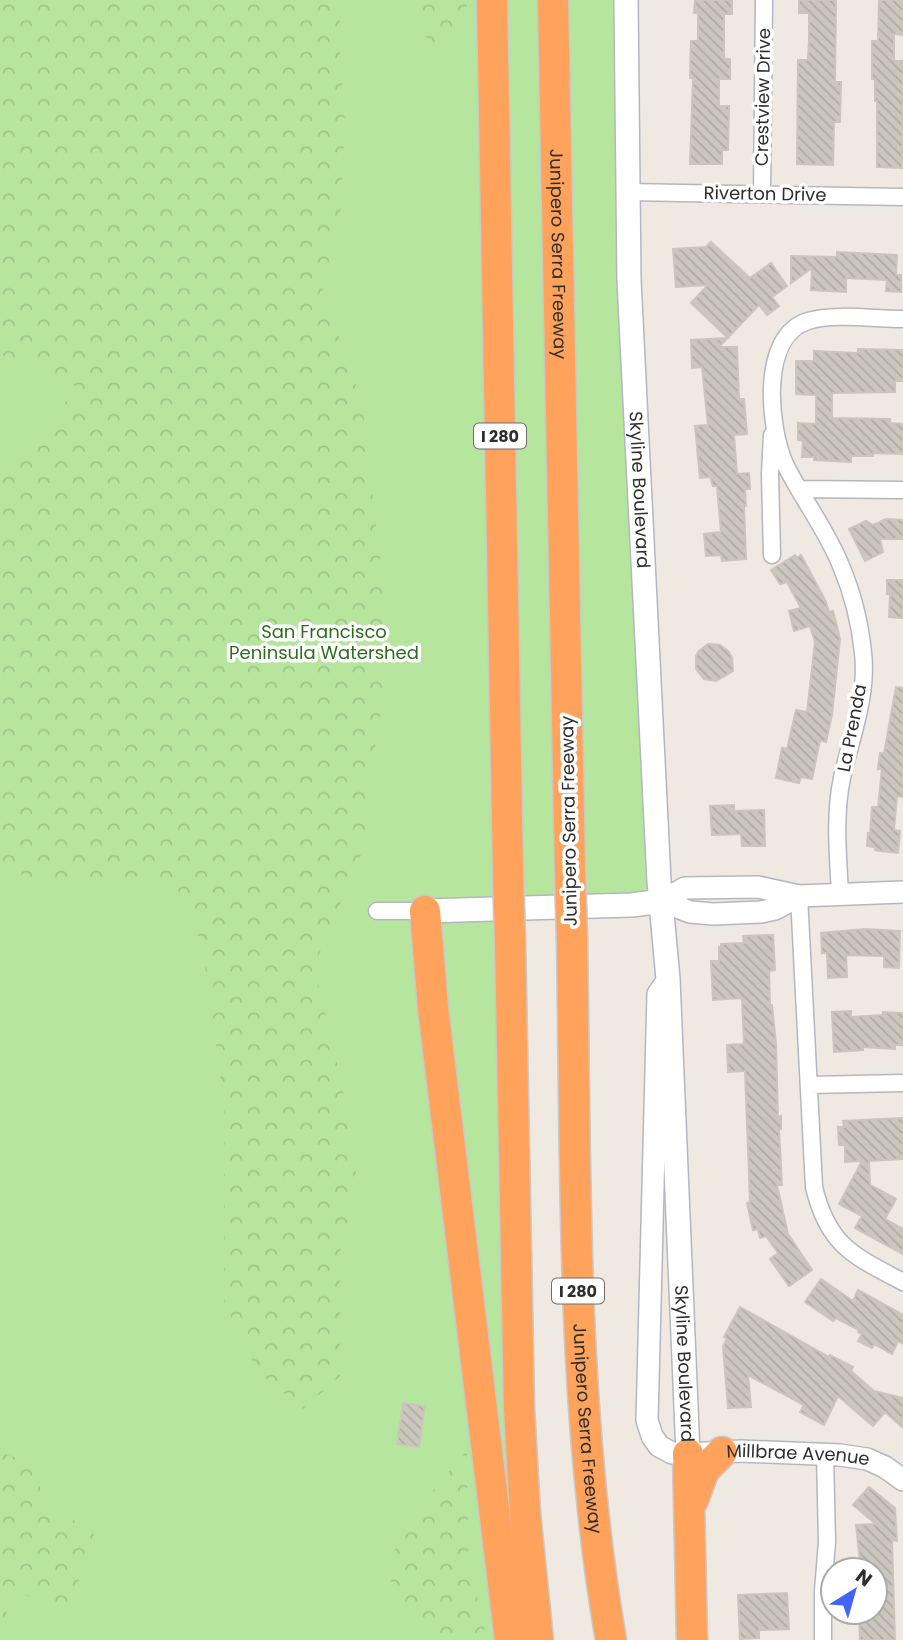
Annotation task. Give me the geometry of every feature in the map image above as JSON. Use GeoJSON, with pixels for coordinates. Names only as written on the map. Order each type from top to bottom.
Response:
{"type":"FeatureCollection","features":[{"type":"Feature","properties":{"kind":"highway","name":"I 280"},"geometry":{"type":"LineString","coordinates":[[492,0],[520,1431],[527,1537],[538,1640]]}},
{"type":"Feature","properties":{"kind":"highway","name":"Junipero Serra Freeway"},"geometry":{"type":"LineString","coordinates":[[554,0],[582,1391],[593,1520],[611,1640]]}},
{"type":"Feature","properties":{"kind":"highway"},"geometry":{"type":"LineString","coordinates":[[425,911],[435,1022],[510,1640]]}},
{"type":"Feature","properties":{"kind":"highway"},"geometry":{"type":"LineString","coordinates":[[689,1521],[695,1488],[704,1469],[722,1452]]}},
{"type":"Feature","properties":{"kind":"highway"},"geometry":{"type":"LineString","coordinates":[[688,1454],[692,1640]]}},
{"type":"Feature","properties":{"kind":"main road","name":"Skyline Boulevard"},"geometry":{"type":"LineString","coordinates":[[626,0],[627,192],[633,365],[668,979],[688,1454]]}},
{"type":"Feature","properties":{"kind":"main road"},"geometry":{"type":"LineString","coordinates":[[425,911],[632,905],[662,901]]}},
{"type":"Feature","properties":{"kind":"street","name":"Crestview Drive"},"geometry":{"type":"LineString","coordinates":[[762,194],[764,0]]}},
{"type":"Feature","properties":{"kind":"street","name":"Riverton Drive"},"geometry":{"type":"LineString","coordinates":[[627,192],[903,197]]}},
{"type":"Feature","properties":{"kind":"street","name":"La Prenda"},"geometry":{"type":"LineString","coordinates":[[772,555],[769,474],[774,412],[773,368],[778,349],[789,333],[805,322],[823,318],[903,319]]}},
{"type":"Feature","properties":{"kind":"street","name":"La Prenda"},"geometry":{"type":"LineString","coordinates":[[774,412],[778,443],[799,489],[840,562],[860,625],[864,658],[862,691],[842,778],[838,810],[840,894]]}},
{"type":"Feature","properties":{"kind":"street"},"geometry":{"type":"LineString","coordinates":[[799,489],[903,490]]}},
{"type":"Feature","properties":{"kind":"street"},"geometry":{"type":"LineString","coordinates":[[662,901],[690,912],[713,914],[761,912],[775,909],[799,896],[903,892]]}},
{"type":"Feature","properties":{"kind":"street"},"geometry":{"type":"LineString","coordinates":[[799,896],[814,1187],[819,1208],[828,1228],[842,1245],[859,1258],[903,1282]]}},
{"type":"Feature","properties":{"kind":"street"},"geometry":{"type":"LineString","coordinates":[[377,911],[425,911]]}},
{"type":"Feature","properties":{"kind":"street","name":"Skyline Boulevard"},"geometry":{"type":"LineString","coordinates":[[668,979],[658,994],[647,1420],[652,1436],[659,1446],[672,1453],[688,1454]]}},
{"type":"Feature","properties":{"kind":"street"},"geometry":{"type":"LineString","coordinates":[[809,1085],[903,1083]]}},
{"type":"Feature","properties":{"kind":"street","name":"Millbrae Avenue"},"geometry":{"type":"LineString","coordinates":[[688,1454],[825,1454],[867,1459],[885,1467],[903,1480]]}},
{"type":"Feature","properties":{"kind":"street"},"geometry":{"type":"LineString","coordinates":[[823,1640],[827,1542],[825,1454]]}},
{"type":"Feature","properties":{"kind":"green space","name":"San Francisco Peninsula Watershed"},"geometry":{"type":"Polygon","coordinates":[[[0,0],[626,0],[664,905],[510,908],[538,1640],[0,1640],[0,0]]]}},
{"type":"Feature","properties":{"kind":"green space"},"geometry":{"type":"Polygon","coordinates":[[[0,0],[346,0],[338,28],[345,121],[340,219],[322,287],[362,402],[381,567],[386,682],[368,787],[364,848],[314,966],[342,1084],[358,1184],[340,1252],[340,1376],[303,1409],[257,1371],[224,1302],[224,1102],[202,945],[174,882],[56,883],[0,869],[0,474],[7,471],[78,387],[0,354],[0,0]]]}},
{"type":"Feature","properties":{"kind":"green space"},"geometry":{"type":"Polygon","coordinates":[[[414,0],[468,0],[462,29],[435,49],[416,22],[414,0]]]}},
{"type":"Feature","properties":{"kind":"green space"},"geometry":{"type":"Polygon","coordinates":[[[467,1450],[468,1559],[487,1640],[427,1640],[387,1574],[403,1527],[467,1450]]]}},
{"type":"Feature","properties":{"kind":"green space"},"geometry":{"type":"Polygon","coordinates":[[[0,1452],[31,1463],[45,1500],[99,1538],[66,1606],[12,1592],[0,1635],[0,1452]]]}},
{"type":"Feature","properties":{"kind":"building"},"geometry":{"type":"Polygon","coordinates":[[[695,0],[732,0],[732,14],[724,14],[724,59],[730,59],[730,79],[719,79],[719,106],[729,106],[728,150],[722,150],[722,164],[690,164],[693,78],[690,78],[691,41],[698,41],[695,0]]]}},
{"type":"Feature","properties":{"kind":"building"},"geometry":{"type":"Polygon","coordinates":[[[799,0],[836,0],[835,82],[841,82],[840,122],[834,122],[833,165],[797,164],[798,60],[808,60],[809,38],[809,13],[799,13],[799,0]]]}},
{"type":"Feature","properties":{"kind":"building"},"geometry":{"type":"Polygon","coordinates":[[[879,0],[903,0],[903,35],[894,34],[894,61],[903,61],[902,168],[877,167],[877,101],[875,79],[872,79],[872,41],[878,41],[879,0]]]}},
{"type":"Feature","properties":{"kind":"building"},"geometry":{"type":"Polygon","coordinates":[[[711,242],[750,278],[771,263],[787,286],[772,297],[779,306],[767,315],[759,305],[728,338],[691,303],[708,285],[676,287],[673,249],[706,247],[711,242]]]}},
{"type":"Feature","properties":{"kind":"building"},"geometry":{"type":"Polygon","coordinates":[[[837,252],[897,255],[896,275],[901,275],[901,292],[886,291],[887,280],[846,278],[846,292],[811,290],[812,268],[791,283],[791,256],[837,257],[837,252]]]}},
{"type":"Feature","properties":{"kind":"building"},"geometry":{"type":"Polygon","coordinates":[[[728,338],[719,347],[737,347],[739,399],[744,399],[747,434],[734,435],[737,474],[749,473],[750,489],[745,489],[744,506],[746,559],[722,561],[721,555],[706,556],[704,534],[721,532],[717,486],[713,486],[710,477],[700,478],[695,426],[708,425],[702,367],[692,368],[691,340],[728,338]]]}},
{"type":"Feature","properties":{"kind":"building"},"geometry":{"type":"Polygon","coordinates":[[[858,349],[903,350],[903,381],[895,381],[895,392],[832,393],[832,418],[890,419],[890,423],[903,424],[903,454],[873,453],[873,456],[851,456],[851,462],[802,457],[803,441],[798,440],[798,423],[816,424],[816,395],[796,394],[796,361],[814,361],[814,351],[858,353],[858,349]]]}},
{"type":"Feature","properties":{"kind":"building"},"geometry":{"type":"Polygon","coordinates":[[[886,519],[903,520],[903,539],[880,539],[883,552],[865,561],[849,529],[866,521],[873,525],[886,519]]]}},
{"type":"Feature","properties":{"kind":"building"},"geometry":{"type":"Polygon","coordinates":[[[795,555],[797,558],[801,555],[829,612],[833,611],[840,639],[832,715],[826,742],[820,740],[812,779],[801,777],[799,783],[776,778],[782,748],[787,749],[796,710],[807,712],[815,642],[810,626],[794,631],[789,611],[801,608],[787,582],[780,584],[771,570],[795,555]]]}},
{"type":"Feature","properties":{"kind":"building"},"geometry":{"type":"Polygon","coordinates":[[[887,580],[903,580],[903,618],[889,617],[890,594],[887,594],[887,580]]]}},
{"type":"Feature","properties":{"kind":"building"},"geometry":{"type":"Polygon","coordinates":[[[708,644],[720,645],[732,658],[733,671],[716,681],[704,679],[696,669],[696,656],[708,644]]]}},
{"type":"Feature","properties":{"kind":"building"},"geometry":{"type":"Polygon","coordinates":[[[896,687],[903,688],[903,797],[897,796],[894,830],[900,831],[898,853],[875,850],[875,847],[867,846],[872,807],[878,807],[882,769],[878,769],[880,753],[884,754],[896,687]]]}},
{"type":"Feature","properties":{"kind":"building"},"geometry":{"type":"Polygon","coordinates":[[[734,805],[734,811],[764,810],[765,846],[742,846],[741,834],[712,835],[710,806],[734,805]]]}},
{"type":"Feature","properties":{"kind":"building"},"geometry":{"type":"Polygon","coordinates":[[[865,929],[900,931],[899,968],[884,967],[884,956],[846,955],[847,977],[828,978],[827,953],[822,953],[821,933],[865,929]]]}},
{"type":"Feature","properties":{"kind":"building"},"geometry":{"type":"Polygon","coordinates":[[[773,935],[775,970],[769,971],[770,1005],[776,1043],[778,1117],[781,1116],[779,1129],[782,1185],[777,1185],[788,1234],[812,1270],[789,1286],[770,1259],[778,1253],[766,1236],[760,1238],[758,1229],[753,1230],[747,1203],[750,1202],[745,1071],[728,1072],[727,1045],[744,1044],[742,998],[713,1000],[711,961],[719,961],[721,944],[744,943],[743,936],[773,935]]]}},
{"type":"Feature","properties":{"kind":"building"},"geometry":{"type":"Polygon","coordinates":[[[851,1011],[851,1017],[883,1015],[883,1012],[903,1013],[903,1045],[895,1045],[895,1049],[863,1047],[863,1050],[834,1052],[832,1012],[851,1011]]]}},
{"type":"Feature","properties":{"kind":"building"},"geometry":{"type":"Polygon","coordinates":[[[903,1118],[903,1159],[869,1161],[870,1185],[896,1199],[885,1219],[903,1229],[903,1254],[855,1228],[862,1216],[839,1204],[862,1161],[845,1162],[845,1145],[839,1145],[838,1127],[844,1127],[843,1121],[903,1118]]]}},
{"type":"Feature","properties":{"kind":"building"},"geometry":{"type":"Polygon","coordinates":[[[821,1279],[853,1301],[858,1290],[903,1315],[903,1344],[898,1341],[892,1354],[874,1344],[872,1348],[858,1341],[862,1334],[859,1330],[836,1318],[833,1321],[805,1302],[821,1279]]]}},
{"type":"Feature","properties":{"kind":"building"},"geometry":{"type":"Polygon","coordinates":[[[740,1307],[829,1357],[830,1355],[853,1367],[851,1371],[874,1391],[903,1398],[903,1428],[885,1412],[873,1426],[838,1396],[824,1425],[800,1412],[804,1405],[748,1375],[751,1407],[728,1408],[723,1346],[727,1339],[724,1337],[740,1307]]]}},
{"type":"Feature","properties":{"kind":"building"},"geometry":{"type":"Polygon","coordinates":[[[403,1403],[425,1406],[419,1447],[397,1444],[403,1403]]]}},
{"type":"Feature","properties":{"kind":"building"},"geometry":{"type":"Polygon","coordinates":[[[869,1487],[895,1508],[897,1541],[892,1540],[895,1640],[860,1640],[860,1626],[889,1626],[889,1556],[859,1556],[856,1525],[876,1524],[853,1505],[869,1487]]]}},
{"type":"Feature","properties":{"kind":"building"},"geometry":{"type":"Polygon","coordinates":[[[787,1593],[789,1629],[759,1630],[759,1638],[740,1639],[738,1595],[787,1593]]]}}]}
